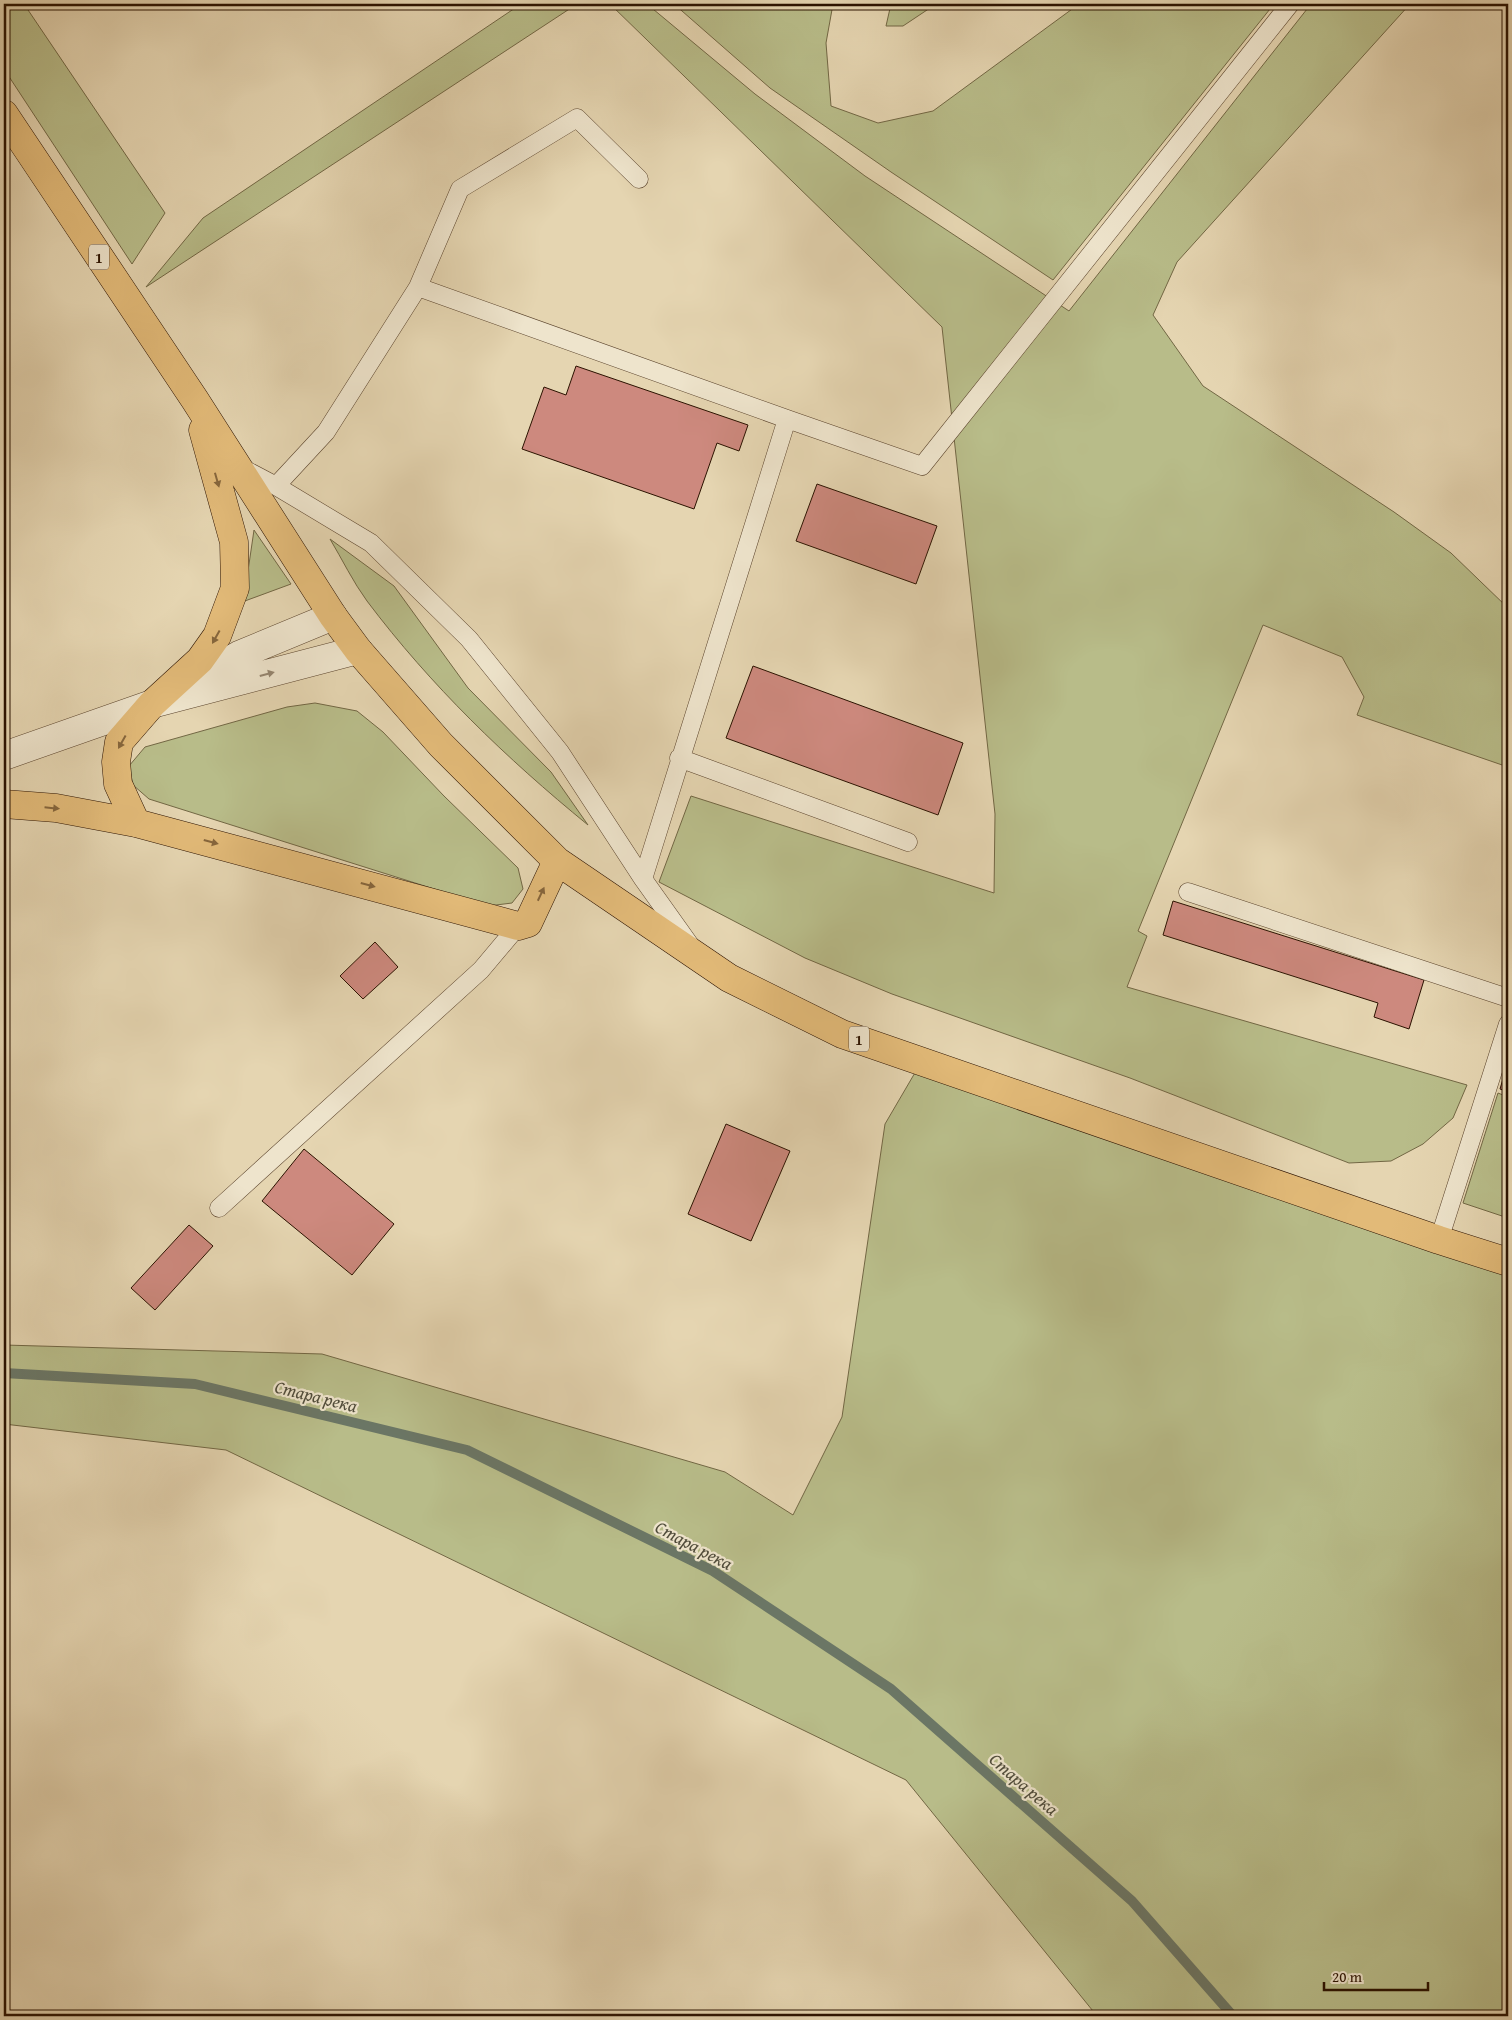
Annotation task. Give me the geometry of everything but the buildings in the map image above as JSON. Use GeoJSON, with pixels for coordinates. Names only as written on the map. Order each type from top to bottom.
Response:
{"type":"FeatureCollection","features":[{"type":"Feature","properties":{"kind":"main road","name":"1"},"geometry":{"type":"LineString","coordinates":[[4,114],[195,400],[333,616],[358,650],[441,744],[557,861],[729,978],[842,1034],[1439,1240],[1508,1262]]}},
{"type":"Feature","properties":{"kind":"main road"},"geometry":{"type":"LineString","coordinates":[[136,823],[118,784],[116,762],[119,742],[152,704],[200,660],[218,636],[235,588],[234,542],[195,400]]}},
{"type":"Feature","properties":{"kind":"main road"},"geometry":{"type":"LineString","coordinates":[[4,804],[56,808],[136,823],[518,926],[528,922],[557,861]]}},
{"type":"Feature","properties":{"kind":"street"},"geometry":{"type":"LineString","coordinates":[[152,704],[195,678],[239,655],[333,616]]}},
{"type":"Feature","properties":{"kind":"street"},"geometry":{"type":"LineString","coordinates":[[4,756],[152,704],[358,650]]}},
{"type":"Feature","properties":{"kind":"lane"},"geometry":{"type":"LineString","coordinates":[[418,287],[922,466],[1290,4]]}},
{"type":"Feature","properties":{"kind":"lane"},"geometry":{"type":"LineString","coordinates":[[276,486],[326,432],[418,287],[460,189],[577,118],[639,179]]}},
{"type":"Feature","properties":{"kind":"lane"},"geometry":{"type":"LineString","coordinates":[[643,879],[679,758],[787,419]]}},
{"type":"Feature","properties":{"kind":"lane"},"geometry":{"type":"LineString","coordinates":[[236,465],[276,486],[371,543],[469,639],[560,752],[643,879],[698,957]]}},
{"type":"Feature","properties":{"kind":"lane"},"geometry":{"type":"LineString","coordinates":[[679,758],[908,842]]}},
{"type":"Feature","properties":{"kind":"lane"},"geometry":{"type":"LineString","coordinates":[[1188,892],[1508,998]]}},
{"type":"Feature","properties":{"kind":"lane"},"geometry":{"type":"LineString","coordinates":[[219,1208],[481,970],[518,926]]}},
{"type":"Feature","properties":{"kind":"lane"},"geometry":{"type":"LineString","coordinates":[[1439,1240],[1508,1024]]}},
{"type":"Feature","properties":{"kind":"green space"},"geometry":{"type":"Polygon","coordinates":[[[4,4],[24,4],[165,213],[132,264],[4,69],[4,4]]]}},
{"type":"Feature","properties":{"kind":"green space"},"geometry":{"type":"Polygon","coordinates":[[[521,4],[577,4],[146,287],[203,218],[521,4]]]}},
{"type":"Feature","properties":{"kind":"green space"},"geometry":{"type":"Polygon","coordinates":[[[610,4],[647,4],[755,94],[865,176],[1069,311],[1311,4],[1410,4],[1177,262],[1153,315],[1203,386],[1394,512],[1451,553],[1508,608],[1508,767],[1357,715],[1364,697],[1342,657],[1263,625],[1138,931],[1147,936],[1127,987],[1467,1085],[1453,1118],[1423,1144],[1391,1161],[1349,1163],[1130,1078],[892,994],[805,958],[659,882],[691,796],[994,893],[995,814],[942,327],[610,4]]]}},
{"type":"Feature","properties":{"kind":"green space"},"geometry":{"type":"Polygon","coordinates":[[[674,4],[833,4],[826,43],[831,106],[878,123],[933,111],[1079,4],[1274,4],[1053,280],[891,172],[770,88],[674,4]]]}},
{"type":"Feature","properties":{"kind":"green space"},"geometry":{"type":"Polygon","coordinates":[[[891,4],[936,4],[903,26],[886,26],[891,4]]]}},
{"type":"Feature","properties":{"kind":"green space"},"geometry":{"type":"Polygon","coordinates":[[[254,530],[291,584],[234,605],[248,571],[254,530]]]}},
{"type":"Feature","properties":{"kind":"green space"},"geometry":{"type":"Polygon","coordinates":[[[330,539],[394,586],[468,688],[551,772],[588,825],[528,774],[443,692],[367,601],[330,539]]]}},
{"type":"Feature","properties":{"kind":"green space"},"geometry":{"type":"Polygon","coordinates":[[[315,703],[357,711],[383,732],[444,796],[518,868],[523,889],[512,903],[488,906],[149,799],[133,785],[129,766],[145,747],[287,707],[315,703]]]}},
{"type":"Feature","properties":{"kind":"green space"},"geometry":{"type":"Polygon","coordinates":[[[916,1071],[1508,1276],[1508,2016],[1097,2016],[906,1780],[226,1450],[4,1424],[4,1345],[322,1354],[725,1472],[793,1515],[842,1417],[885,1124],[916,1071]]]}},
{"type":"Feature","properties":{"kind":"green space"},"geometry":{"type":"Polygon","coordinates":[[[1498,1093],[1508,1097],[1508,1218],[1463,1203],[1498,1093]]]}},
{"type":"Feature","properties":{"kind":"waterway","name":"Стара река"},"geometry":{"type":"LineString","coordinates":[[4,1373],[195,1384],[467,1450],[713,1571],[891,1689],[1132,1901],[1233,2016]]}}]}
